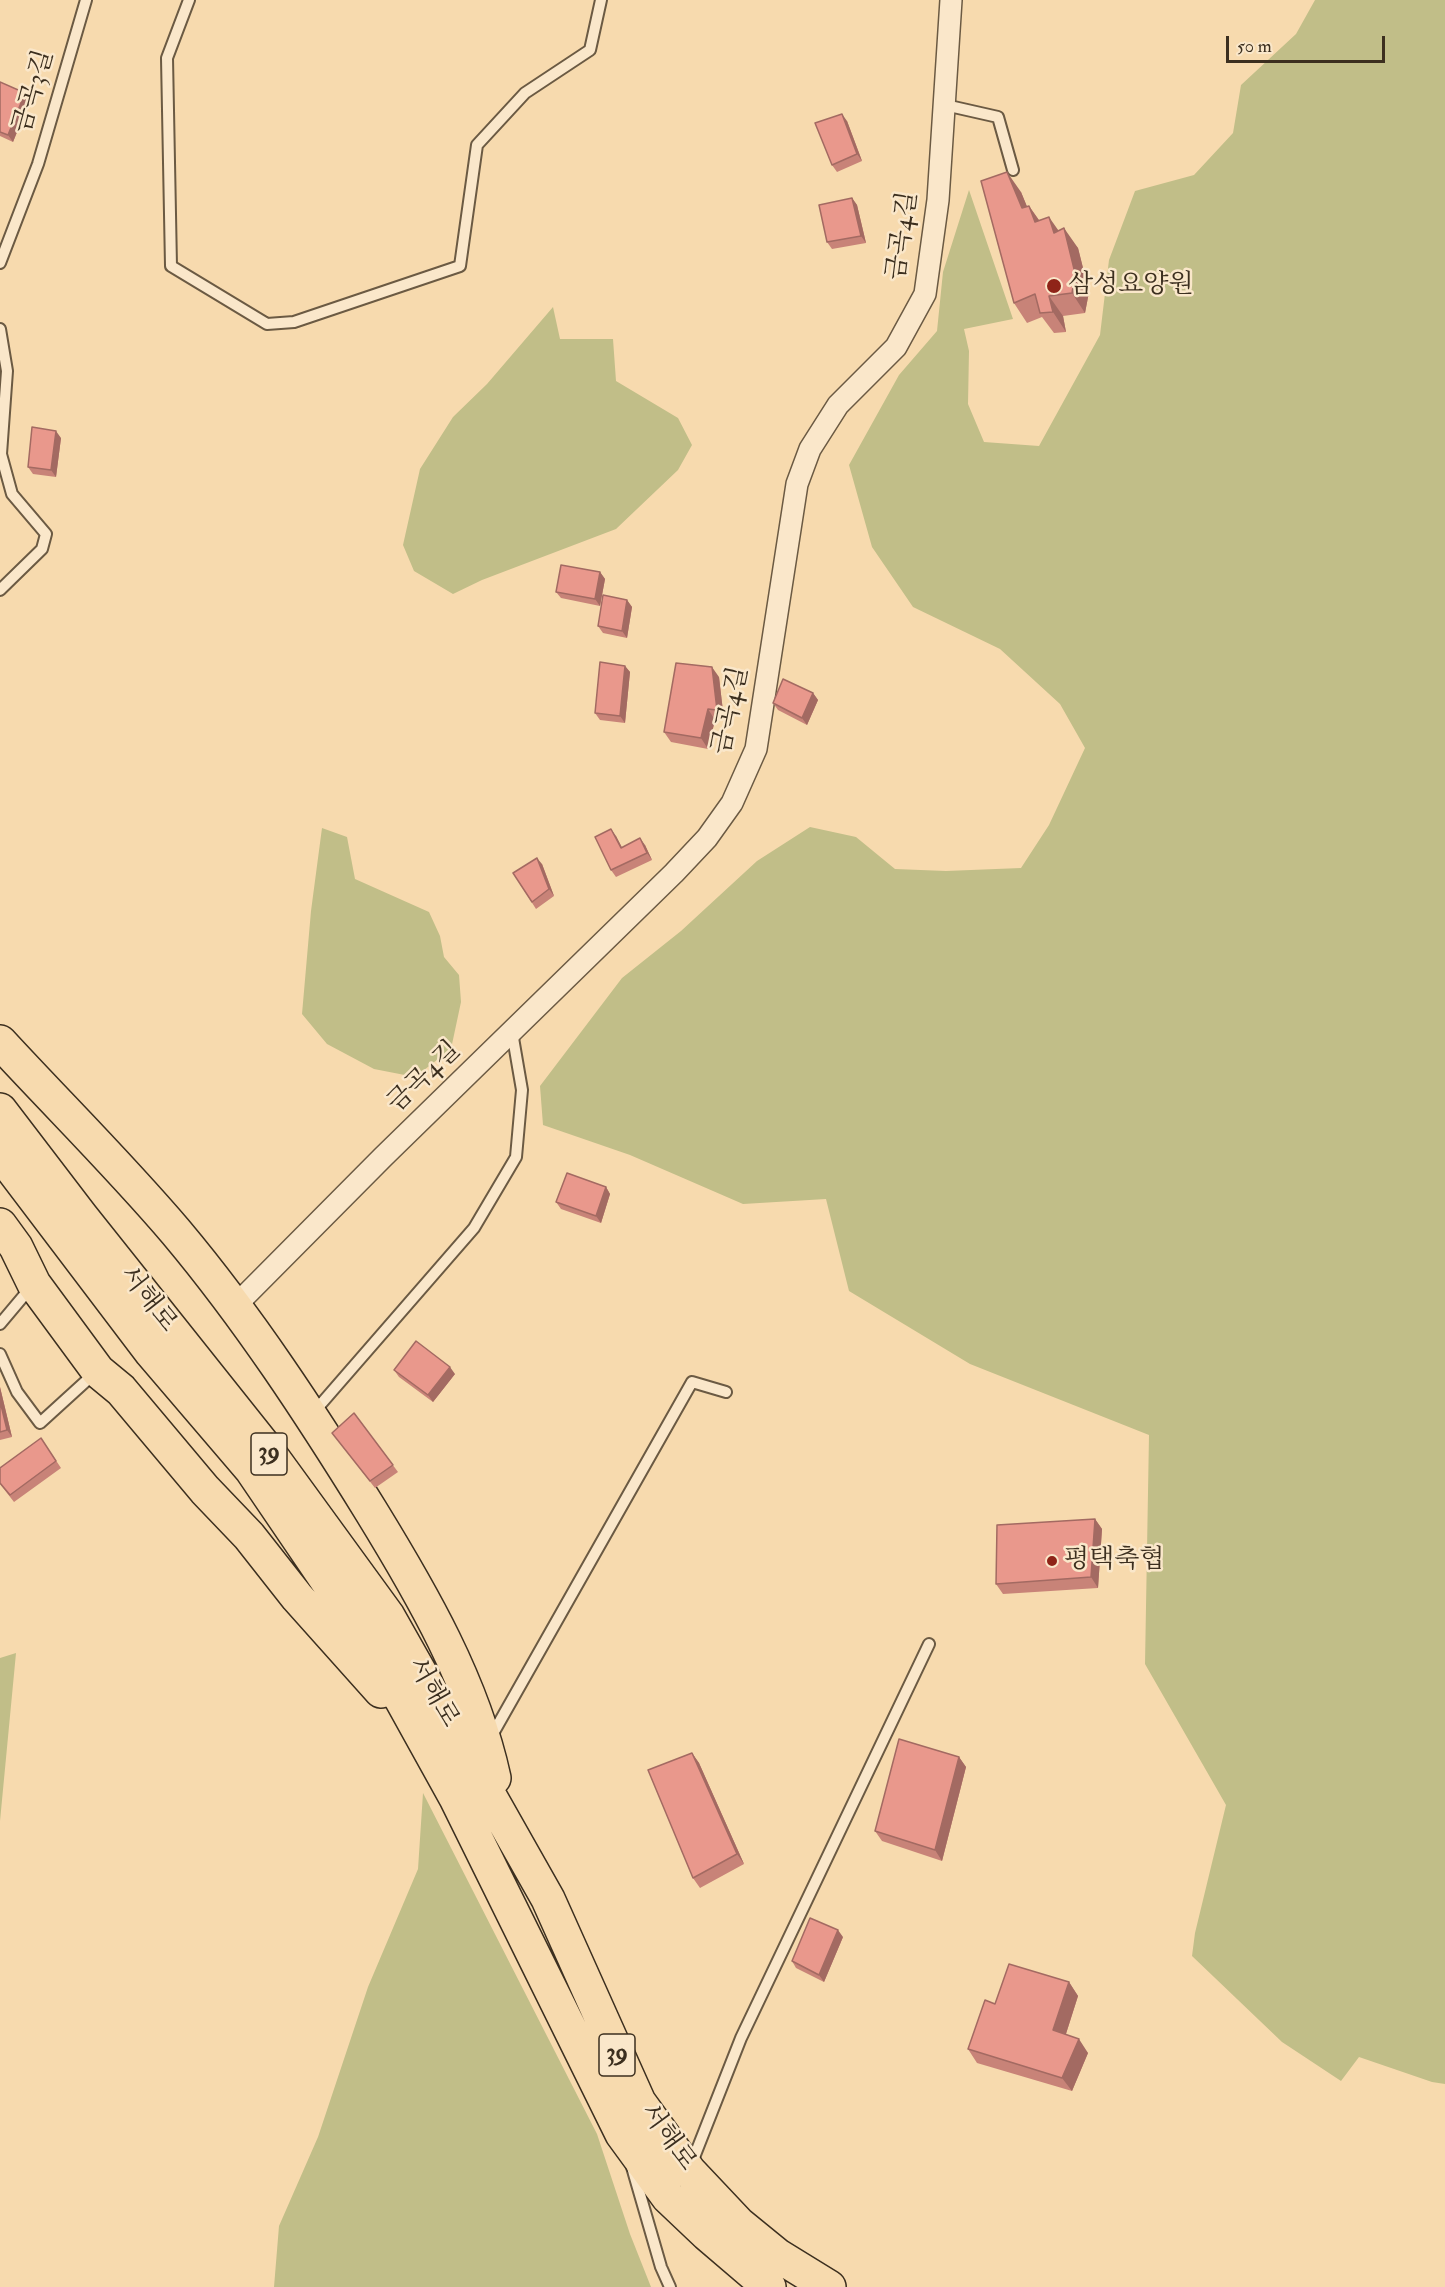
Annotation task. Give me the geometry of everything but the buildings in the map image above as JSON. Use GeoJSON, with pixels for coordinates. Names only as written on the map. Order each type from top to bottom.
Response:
{"type":"FeatureCollection","features":[{"type":"Feature","properties":{"kind":"main road"},"geometry":{"type":"LineString","coordinates":[[0,1042],[175,1231],[235,1306],[311,1415],[409,1572],[461,1676],[487,1745],[503,1822]]}},
{"type":"Feature","properties":{"kind":"main road","name":"서해로"},"geometry":{"type":"LineString","coordinates":[[0,1110],[81,1216],[265,1447],[388,1616],[548,1899],[639,2102],[689,2171],[747,2230],[777,2255],[829,2287]]}},
{"type":"Feature","properties":{"kind":"main road","name":"서해로"},"geometry":{"type":"LineString","coordinates":[[0,1153],[151,1352],[251,1469],[374,1650],[456,1798],[622,2134],[668,2197],[769,2287]]}},
{"type":"Feature","properties":{"kind":"main road"},"geometry":{"type":"LineString","coordinates":[[0,1225],[16,1247],[34,1284],[110,1381],[205,1490],[249,1536],[297,1597],[419,1732]]}},
{"type":"Feature","properties":{"kind":"street","name":"금곡4길"},"geometry":{"type":"LineString","coordinates":[[235,1306],[674,873],[707,838],[732,803],[756,749],[797,483],[810,449],[838,405],[896,347],[925,294],[938,200],[953,1]]}},
{"type":"Feature","properties":{"kind":"lane","name":"금곡3길"},"geometry":{"type":"LineString","coordinates":[[0,263],[38,164],[86,0]]}},
{"type":"Feature","properties":{"kind":"lane"},"geometry":{"type":"LineString","coordinates":[[189,0],[167,58],[171,266],[267,324],[294,322],[460,266],[477,145],[525,93],[590,50],[601,0]]}},
{"type":"Feature","properties":{"kind":"lane"},"geometry":{"type":"LineString","coordinates":[[945,105],[998,117],[1013,170]]}},
{"type":"Feature","properties":{"kind":"lane"},"geometry":{"type":"LineString","coordinates":[[0,329],[7,371],[1,454],[12,494],[46,534],[42,549],[0,590]]}},
{"type":"Feature","properties":{"kind":"lane"},"geometry":{"type":"LineString","coordinates":[[311,1415],[474,1228],[516,1157],[522,1090],[512,1032]]}},
{"type":"Feature","properties":{"kind":"lane"},"geometry":{"type":"LineString","coordinates":[[0,1324],[34,1284]]}},
{"type":"Feature","properties":{"kind":"lane"},"geometry":{"type":"LineString","coordinates":[[0,1354],[17,1392],[40,1423],[110,1381]]}},
{"type":"Feature","properties":{"kind":"lane"},"geometry":{"type":"LineString","coordinates":[[487,1745],[692,1382],[726,1392]]}},
{"type":"Feature","properties":{"kind":"lane"},"geometry":{"type":"LineString","coordinates":[[689,2171],[741,2038],[929,1644]]}},
{"type":"Feature","properties":{"kind":"lane"},"geometry":{"type":"LineString","coordinates":[[622,2134],[661,2267],[670,2287]]}},
{"type":"Feature","properties":{"kind":"shaded area"},"geometry":{"type":"Polygon","coordinates":[[[1315,0],[1445,0],[1445,2084],[1432,2082],[1359,2057],[1341,2081],[1282,2042],[1192,1956],[1195,1933],[1226,1805],[1145,1664],[1149,1435],[970,1364],[849,1291],[826,1199],[743,1204],[630,1155],[543,1125],[540,1086],[622,978],[681,931],[757,861],[810,827],[856,837],[895,869],[946,871],[1021,868],[1049,825],[1085,748],[1060,704],[1000,649],[913,607],[872,547],[849,465],[899,375],[937,331],[943,272],[969,190],[1013,319],[964,329],[969,351],[968,404],[984,442],[1039,446],[1100,335],[1109,260],[1135,191],[1194,175],[1233,133],[1241,85],[1296,34],[1315,0]]]}},
{"type":"Feature","properties":{"kind":"shaded area"},"geometry":{"type":"Polygon","coordinates":[[[553,307],[560,339],[613,339],[616,381],[678,418],[692,445],[678,470],[616,529],[482,580],[453,594],[414,571],[403,545],[420,469],[453,417],[487,384],[553,307]]]}},
{"type":"Feature","properties":{"kind":"shaded area"},"geometry":{"type":"Polygon","coordinates":[[[322,828],[347,837],[355,879],[429,912],[440,936],[444,957],[459,975],[461,1002],[451,1049],[415,1077],[374,1069],[327,1044],[302,1014],[311,911],[322,828]]]}},
{"type":"Feature","properties":{"kind":"shaded area"},"geometry":{"type":"Polygon","coordinates":[[[16,1653],[0,1821],[0,1658],[16,1653]]]}},
{"type":"Feature","properties":{"kind":"shaded area"},"geometry":{"type":"Polygon","coordinates":[[[423,1793],[597,2134],[630,2234],[651,2287],[274,2287],[279,2226],[318,2137],[368,1987],[418,1869],[423,1793]]]}},
{"type":"Feature","properties":{"kind":"place","name":"삼성요양원"},"geometry":{"type":"Point","coordinates":[1054,286]}},
{"type":"Feature","properties":{"kind":"place","name":"평택축협"},"geometry":{"type":"Point","coordinates":[1052,1561]}}]}
